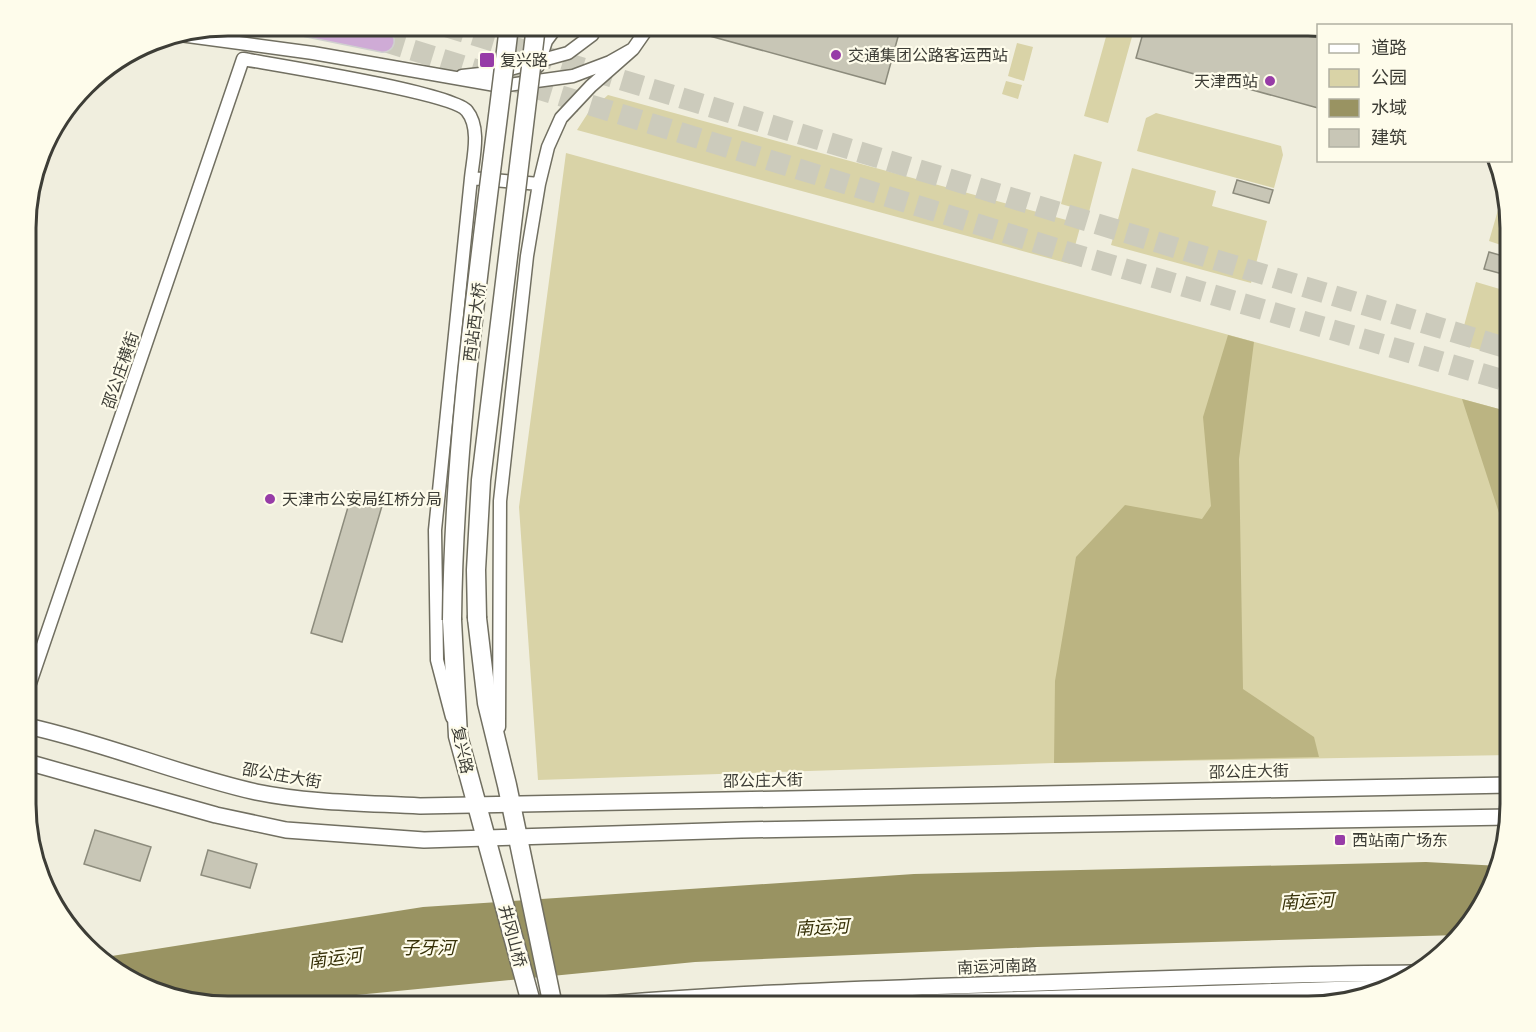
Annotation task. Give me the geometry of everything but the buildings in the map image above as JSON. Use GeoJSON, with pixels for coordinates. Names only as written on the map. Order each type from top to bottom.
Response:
{"type":"FeatureCollection","features":[{"type":"Feature","properties":{"kind":"highway"},"geometry":{"type":"LineString","coordinates":[[358,36],[383,41]]}},
{"type":"Feature","properties":{"kind":"main road","name":"西站西大桥"},"geometry":{"type":"LineString","coordinates":[[452,620],[453,534],[461,423],[508,36]]}},
{"type":"Feature","properties":{"kind":"main road","name":"西站西大桥"},"geometry":{"type":"LineString","coordinates":[[477,618],[476,570],[481,480],[537,53],[536,36]]}},
{"type":"Feature","properties":{"kind":"main road","name":"复兴路"},"geometry":{"type":"LineString","coordinates":[[477,618],[487,703],[525,874]]}},
{"type":"Feature","properties":{"kind":"main road","name":"复兴路"},"geometry":{"type":"LineString","coordinates":[[452,620],[458,736],[497,877]]}},
{"type":"Feature","properties":{"kind":"main road","name":"井冈山桥"},"geometry":{"type":"LineString","coordinates":[[525,874],[551,996]]}},
{"type":"Feature","properties":{"kind":"main road","name":"井冈山桥"},"geometry":{"type":"LineString","coordinates":[[497,877],[529,996]]}},
{"type":"Feature","properties":{"kind":"street"},"geometry":{"type":"LineString","coordinates":[[535,82],[540,36]]}},
{"type":"Feature","properties":{"kind":"street"},"geometry":{"type":"LineString","coordinates":[[537,53],[550,36]]}},
{"type":"Feature","properties":{"kind":"street"},"geometry":{"type":"LineString","coordinates":[[422,74],[473,75],[499,72],[537,53],[568,53],[591,36]]}},
{"type":"Feature","properties":{"kind":"street"},"geometry":{"type":"LineString","coordinates":[[498,749],[501,501],[527,256],[539,184],[548,147],[561,118],[591,86],[633,49],[642,36]]}},
{"type":"Feature","properties":{"kind":"street"},"geometry":{"type":"LineString","coordinates":[[203,38],[313,53],[422,74],[501,86],[573,76],[610,62],[633,49]]}},
{"type":"Feature","properties":{"kind":"street","name":"邵公庄横街"},"geometry":{"type":"LineString","coordinates":[[36,666],[243,59],[400,89],[461,106],[466,109],[474,123],[471,178]]}},
{"type":"Feature","properties":{"kind":"street"},"geometry":{"type":"LineString","coordinates":[[458,736],[437,660],[435,530],[471,178],[539,184]]}},
{"type":"Feature","properties":{"kind":"street","name":"邵公庄大街"},"geometry":{"type":"LineString","coordinates":[[36,728],[127,752],[255,791],[320,801],[420,806],[1500,785]]}},
{"type":"Feature","properties":{"kind":"street"},"geometry":{"type":"LineString","coordinates":[[36,765],[216,816],[286,830],[424,840],[741,830],[1500,817]]}},
{"type":"Feature","properties":{"kind":"street","name":"南运河南路"},"geometry":{"type":"LineString","coordinates":[[696,996],[1281,974],[1397,973]]}},
{"type":"Feature","properties":{"kind":"street"},"geometry":{"type":"LineString","coordinates":[[1281,974],[1282,996]]}},
{"type":"Feature","properties":{"kind":"street","name":"南运河南路"},"geometry":{"type":"LineString","coordinates":[[1310,996],[1340,993]]}},
{"type":"Feature","properties":{"kind":"green space"},"geometry":{"type":"Polygon","coordinates":[[[1106,36],[1132,36],[1108,123],[1084,116],[1106,36]]]}},
{"type":"Feature","properties":{"kind":"green space"},"geometry":{"type":"Polygon","coordinates":[[[1017,43],[1033,47],[1024,81],[1008,76],[1017,43]]]}},
{"type":"Feature","properties":{"kind":"green space"},"geometry":{"type":"Polygon","coordinates":[[[1006,81],[1022,85],[1018,99],[1002,94],[1006,81]]]}},
{"type":"Feature","properties":{"kind":"green space"},"geometry":{"type":"Polygon","coordinates":[[[608,95],[1081,224],[1070,264],[577,130],[588,113],[608,95]]]}},
{"type":"Feature","properties":{"kind":"green space"},"geometry":{"type":"Polygon","coordinates":[[[1156,113],[1281,146],[1283,155],[1274,188],[1137,151],[1146,118],[1156,113]]]}},
{"type":"Feature","properties":{"kind":"green space"},"geometry":{"type":"Polygon","coordinates":[[[566,153],[1500,409],[1500,755],[1054,763],[538,780],[519,507],[566,153]]]}},
{"type":"Feature","properties":{"kind":"green space"},"geometry":{"type":"Polygon","coordinates":[[[1074,154],[1102,162],[1089,212],[1061,204],[1074,154]]]}},
{"type":"Feature","properties":{"kind":"green space"},"geometry":{"type":"Polygon","coordinates":[[[1132,168],[1216,191],[1212,206],[1267,221],[1251,283],[1111,245],[1132,168]]]}},
{"type":"Feature","properties":{"kind":"green space"},"geometry":{"type":"Polygon","coordinates":[[[1498,210],[1500,215],[1500,245],[1489,241],[1498,210]]]}},
{"type":"Feature","properties":{"kind":"green space"},"geometry":{"type":"Polygon","coordinates":[[[1476,282],[1500,289],[1500,355],[1459,344],[1476,282]]]}},
{"type":"Feature","properties":{"kind":"shaded area"},"geometry":{"type":"Polygon","coordinates":[[[1228,335],[1254,342],[1239,459],[1243,689],[1314,737],[1319,757],[1054,763],[1055,681],[1076,557],[1125,505],[1202,519],[1211,506],[1203,417],[1228,335]]]}},
{"type":"Feature","properties":{"kind":"shaded area"},"geometry":{"type":"Polygon","coordinates":[[[1462,399],[1500,409],[1500,516],[1462,399]]]}},
{"type":"Feature","properties":{"kind":"water","name":"子牙河"},"geometry":{"type":"Polygon","coordinates":[[[1426,862],[1490,865],[1468,911],[1448,935],[1037,947],[695,962],[347,996],[203,994],[155,981],[121,964],[111,956],[423,907],[914,874],[1426,862]]]}},
{"type":"Feature","properties":{"kind":"tunnel"},"geometry":{"type":"LineString","coordinates":[[477,36],[1500,346]]}},
{"type":"Feature","properties":{"kind":"tunnel"},"geometry":{"type":"LineString","coordinates":[[383,41],[1074,254],[1500,379]]}},
{"type":"Feature","properties":{"kind":"place","name":"交通集团公路客运西站"},"geometry":{"type":"Point","coordinates":[836,55]}},
{"type":"Feature","properties":{"kind":"place","name":"复兴路"},"geometry":{"type":"Point","coordinates":[487,60]}},
{"type":"Feature","properties":{"kind":"place","name":"天津西站"},"geometry":{"type":"Point","coordinates":[1270,81]}},
{"type":"Feature","properties":{"kind":"place","name":"天津市公安局红桥分局"},"geometry":{"type":"Point","coordinates":[270,499]}},
{"type":"Feature","properties":{"kind":"place","name":"西站南广场东"},"geometry":{"type":"Point","coordinates":[1340,840]}},
{"type":"Feature","properties":{"kind":"water label","name":"南运河"},"geometry":{"type":"Point","coordinates":[1307,901]}},
{"type":"Feature","properties":{"kind":"water label","name":"南运河"},"geometry":{"type":"Point","coordinates":[822,927]}},
{"type":"Feature","properties":{"kind":"water label","name":"南运河"},"geometry":{"type":"Point","coordinates":[335,958]}}]}
